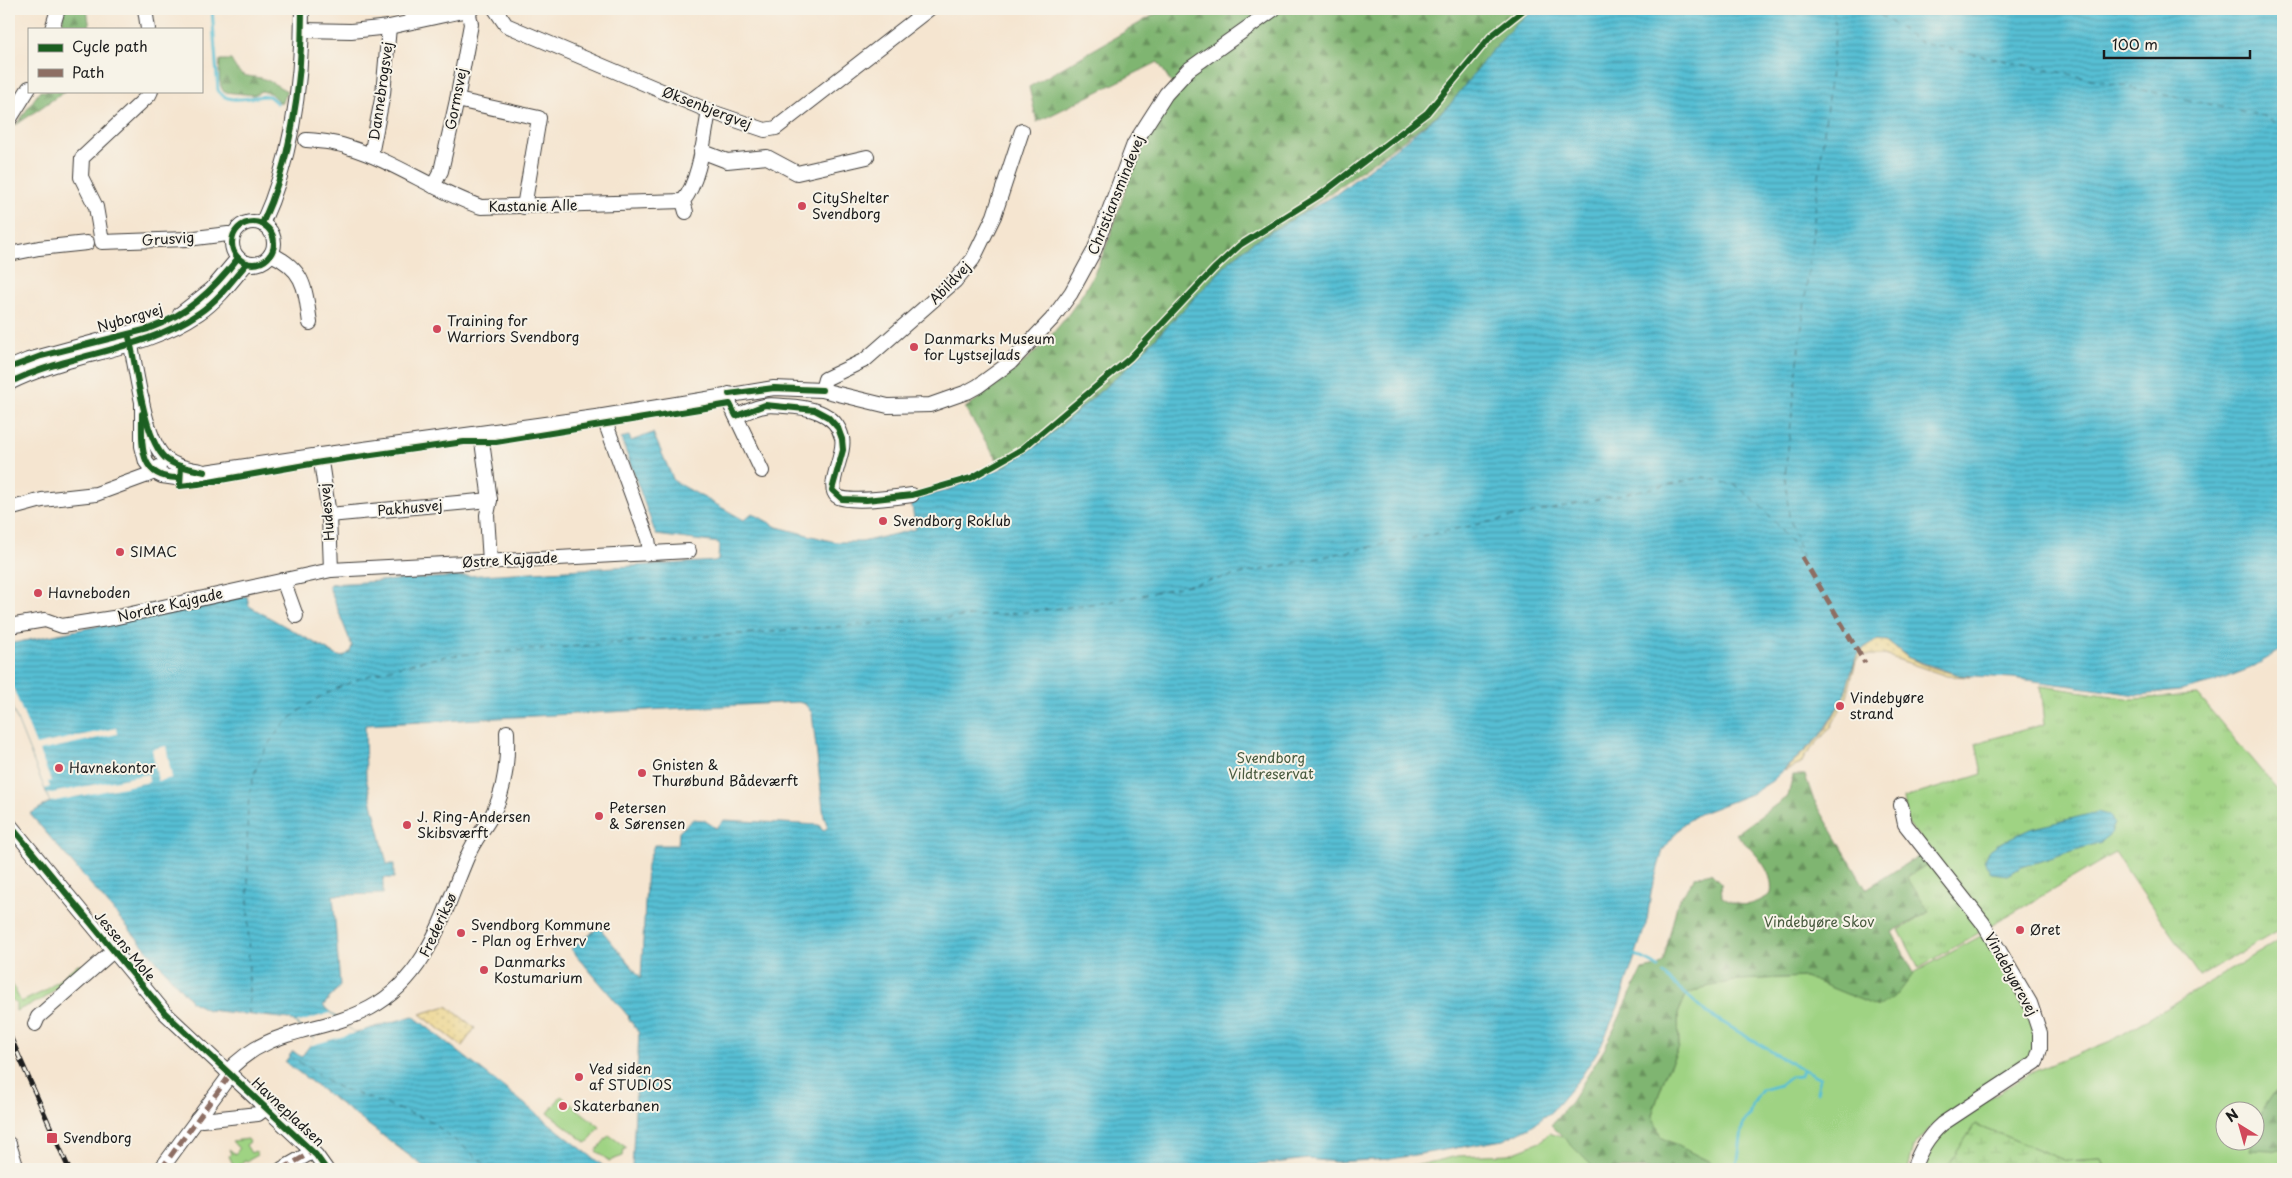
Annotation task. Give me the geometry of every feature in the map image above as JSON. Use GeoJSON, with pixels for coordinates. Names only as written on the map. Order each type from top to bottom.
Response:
{"type":"FeatureCollection","features":[{"type":"Feature","properties":{"kind":"street"},"geometry":{"type":"LineString","coordinates":[[52,28],[58,9]]}},
{"type":"Feature","properties":{"kind":"street"},"geometry":{"type":"LineString","coordinates":[[145,9],[148,28]]}},
{"type":"Feature","properties":{"kind":"street"},"geometry":{"type":"LineString","coordinates":[[262,224],[280,178],[290,139],[298,88],[302,9]]}},
{"type":"Feature","properties":{"kind":"street","name":"Øksenbjergvej"},"geometry":{"type":"LineString","coordinates":[[495,9],[506,25],[709,111],[765,130],[776,128],[929,9]]}},
{"type":"Feature","properties":{"kind":"street","name":"Christiansmindevej"},"geometry":{"type":"LineString","coordinates":[[154,472],[162,476],[176,478],[206,477],[320,455],[603,416],[774,388],[822,390],[888,406],[930,405],[967,392],[1011,362],[1052,318],[1071,293],[1094,250],[1134,144],[1166,94],[1188,70],[1274,9]]}},
{"type":"Feature","properties":{"kind":"street"},"geometry":{"type":"LineString","coordinates":[[302,30],[351,32],[389,27],[412,15],[470,10]]}},
{"type":"Feature","properties":{"kind":"street","name":"Gormsvej"},"geometry":{"type":"LineString","coordinates":[[434,186],[441,172],[457,100],[471,24],[470,10]]}},
{"type":"Feature","properties":{"kind":"street","name":"Dannebrogsvej"},"geometry":{"type":"LineString","coordinates":[[371,155],[383,94],[389,27]]}},
{"type":"Feature","properties":{"kind":"street"},"geometry":{"type":"LineString","coordinates":[[9,120],[28,90]]}},
{"type":"Feature","properties":{"kind":"street","name":"Grusvig"},"geometry":{"type":"LineString","coordinates":[[150,92],[82,158],[81,177],[96,207],[102,242],[187,239],[228,234],[234,235]]}},
{"type":"Feature","properties":{"kind":"street"},"geometry":{"type":"LineString","coordinates":[[457,100],[539,118],[524,207]]}},
{"type":"Feature","properties":{"kind":"street"},"geometry":{"type":"LineString","coordinates":[[709,111],[701,151],[727,161],[767,158],[797,173],[867,157]]}},
{"type":"Feature","properties":{"kind":"street","name":"Abildvej"},"geometry":{"type":"LineString","coordinates":[[822,390],[826,379],[865,360],[955,281],[973,259],[994,216],[1022,130]]}},
{"type":"Feature","properties":{"kind":"street","name":"Kastanie Alle"},"geometry":{"type":"LineString","coordinates":[[306,140],[346,146],[371,155],[481,207],[684,207],[690,193],[701,151]]}},
{"type":"Feature","properties":{"kind":"street"},"geometry":{"type":"LineString","coordinates":[[246,224],[262,224],[273,237],[274,248],[272,254],[258,264],[243,261],[233,247],[234,235],[246,224]]}},
{"type":"Feature","properties":{"kind":"street"},"geometry":{"type":"LineString","coordinates":[[9,254],[39,248],[87,243]]}},
{"type":"Feature","properties":{"kind":"street"},"geometry":{"type":"LineString","coordinates":[[272,254],[287,262],[299,274],[306,293],[310,322]]}},
{"type":"Feature","properties":{"kind":"street","name":"Nyborgvej"},"geometry":{"type":"LineString","coordinates":[[9,383],[50,365],[179,325],[200,312],[219,296],[243,261]]}},
{"type":"Feature","properties":{"kind":"street"},"geometry":{"type":"LineString","coordinates":[[129,340],[142,400],[154,439],[165,458],[176,465],[206,477]]}},
{"type":"Feature","properties":{"kind":"street","name":"Nyborgvej"},"geometry":{"type":"LineString","coordinates":[[9,368],[41,356],[129,340]]}},
{"type":"Feature","properties":{"kind":"street"},"geometry":{"type":"LineString","coordinates":[[729,394],[730,404],[762,471]]}},
{"type":"Feature","properties":{"kind":"street"},"geometry":{"type":"LineString","coordinates":[[142,400],[142,452],[146,462],[154,472]]}},
{"type":"Feature","properties":{"kind":"street"},"geometry":{"type":"LineString","coordinates":[[736,416],[765,405],[815,410],[828,417],[838,428],[842,439],[843,450],[832,490],[837,496],[842,499],[866,500],[912,495]]}},
{"type":"Feature","properties":{"kind":"street"},"geometry":{"type":"LineString","coordinates":[[603,416],[648,539],[650,552]]}},
{"type":"Feature","properties":{"kind":"street"},"geometry":{"type":"LineString","coordinates":[[481,434],[490,500],[487,515],[490,562]]}},
{"type":"Feature","properties":{"kind":"street","name":"Hudesvej"},"geometry":{"type":"LineString","coordinates":[[320,455],[329,515],[331,570]]}},
{"type":"Feature","properties":{"kind":"street"},"geometry":{"type":"LineString","coordinates":[[9,509],[42,500],[96,494],[124,485],[154,472],[165,458]]}},
{"type":"Feature","properties":{"kind":"street","name":"Pakhusvej"},"geometry":{"type":"LineString","coordinates":[[329,515],[490,500]]}},
{"type":"Feature","properties":{"kind":"street","name":"Østre Kajgade"},"geometry":{"type":"LineString","coordinates":[[331,570],[689,551]]}},
{"type":"Feature","properties":{"kind":"street","name":"Nordre Kajgade"},"geometry":{"type":"LineString","coordinates":[[9,626],[45,620],[62,626],[96,621],[331,570]]}},
{"type":"Feature","properties":{"kind":"street"},"geometry":{"type":"LineString","coordinates":[[283,580],[296,616]]}},
{"type":"Feature","properties":{"kind":"street","name":"Frederiksø"},"geometry":{"type":"LineString","coordinates":[[160,1169],[199,1120],[228,1073],[241,1058],[260,1045],[366,1010],[392,993],[415,969],[429,948],[469,853],[498,802],[508,760],[507,732]]}},
{"type":"Feature","properties":{"kind":"street","name":"Vindebyørevej"},"geometry":{"type":"LineString","coordinates":[[1901,805],[1905,824],[1988,931],[2030,1003],[2040,1033],[2040,1049],[2036,1062],[1954,1115],[1930,1134],[1913,1169]]}},
{"type":"Feature","properties":{"kind":"street","name":"Jessens Mole"},"geometry":{"type":"LineString","coordinates":[[9,824],[165,1013],[228,1073]]}},
{"type":"Feature","properties":{"kind":"street","name":"Jessens Mole"},"geometry":{"type":"LineString","coordinates":[[35,1024],[38,1017],[113,951]]}},
{"type":"Feature","properties":{"kind":"street","name":"Havnepladsen"},"geometry":{"type":"LineString","coordinates":[[228,1073],[312,1152],[326,1169]]}},
{"type":"Feature","properties":{"kind":"street"},"geometry":{"type":"LineString","coordinates":[[199,1120],[258,1114],[266,1108]]}},
{"type":"Feature","properties":{"kind":"street"},"geometry":{"type":"LineString","coordinates":[[282,1169],[312,1152]]}},
{"type":"Feature","properties":{"kind":"green space"},"geometry":{"type":"Polygon","coordinates":[[[61,9],[87,9],[90,28],[61,28],[63,20],[61,9]]]}},
{"type":"Feature","properties":{"kind":"green space"},"geometry":{"type":"Polygon","coordinates":[[[1164,9],[1535,9],[1516,24],[1448,107],[1289,223],[1251,243],[1231,260],[1126,369],[1042,442],[1002,468],[965,408],[1008,376],[1027,359],[1046,341],[1078,301],[1103,254],[1138,154],[1157,119],[1178,93],[1158,62],[1037,122],[1029,87],[1164,9]]]}},
{"type":"Feature","properties":{"kind":"green space"},"geometry":{"type":"Polygon","coordinates":[[[220,60],[231,60],[237,70],[243,75],[264,79],[287,91],[281,104],[270,93],[261,91],[254,95],[224,92],[219,73],[220,60]]]}},
{"type":"Feature","properties":{"kind":"green space"},"geometry":{"type":"Polygon","coordinates":[[[39,92],[64,92],[16,125],[39,92]]]}},
{"type":"Feature","properties":{"kind":"green space"},"geometry":{"type":"Polygon","coordinates":[[[2041,686],[2133,699],[2198,695],[2283,797],[2283,928],[2200,976],[2115,853],[1919,968],[1899,930],[1929,912],[1907,877],[1938,858],[1907,823],[1904,798],[1982,774],[1976,743],[2045,724],[2041,686]]]}},
{"type":"Feature","properties":{"kind":"green space","name":"Vindebyøre Skov"},"geometry":{"type":"Polygon","coordinates":[[[1793,775],[1805,775],[1813,798],[1866,889],[1923,853],[1929,863],[1929,912],[1892,932],[1914,973],[1898,994],[1878,1007],[1805,977],[1738,980],[1702,988],[1686,995],[1678,1014],[1679,1047],[1666,1073],[1652,1115],[1661,1137],[1712,1163],[1712,1169],[1595,1169],[1551,1125],[1571,1102],[1605,1048],[1642,970],[1657,967],[1663,962],[1678,901],[1695,877],[1711,873],[1721,883],[1722,897],[1735,903],[1753,903],[1771,894],[1771,885],[1766,869],[1736,834],[1788,796],[1793,775]]]}},
{"type":"Feature","properties":{"kind":"green space"},"geometry":{"type":"Polygon","coordinates":[[[1986,933],[2033,1026],[2036,1049],[2030,1064],[1931,1127],[1914,1146],[1908,1169],[1712,1169],[1712,1163],[1661,1138],[1652,1115],[1666,1073],[1679,1047],[1678,1014],[1686,995],[1702,988],[1738,980],[1805,977],[1878,1006],[1910,975],[1986,933]]]}},
{"type":"Feature","properties":{"kind":"green space"},"geometry":{"type":"Polygon","coordinates":[[[2283,938],[2283,1169],[2105,1169],[2101,1159],[2066,1161],[1975,1124],[1946,1169],[1919,1169],[1923,1156],[1941,1130],[2035,1071],[2113,1040],[2283,938]]]}},
{"type":"Feature","properties":{"kind":"green space"},"geometry":{"type":"Polygon","coordinates":[[[78,964],[83,965],[45,998],[16,1011],[16,1003],[9,998],[9,983],[11,982],[21,1002],[45,991],[78,964]]]}},
{"type":"Feature","properties":{"kind":"green space"},"geometry":{"type":"Polygon","coordinates":[[[2283,1090],[2283,1148],[2271,1151],[2250,1150],[2264,1150],[2264,1107],[2272,1095],[2283,1090]]]}},
{"type":"Feature","properties":{"kind":"green space"},"geometry":{"type":"Polygon","coordinates":[[[561,1096],[600,1127],[587,1143],[548,1113],[561,1096]]]}},
{"type":"Feature","properties":{"kind":"green space"},"geometry":{"type":"Polygon","coordinates":[[[1975,1124],[2066,1161],[2101,1159],[2105,1169],[1946,1169],[1975,1124]]]}},
{"type":"Feature","properties":{"kind":"green space"},"geometry":{"type":"Polygon","coordinates":[[[1549,1133],[1565,1138],[1595,1169],[1381,1169],[1415,1166],[1457,1156],[1509,1154],[1540,1142],[1549,1133]]]}},
{"type":"Feature","properties":{"kind":"green space"},"geometry":{"type":"Polygon","coordinates":[[[609,1135],[627,1148],[624,1149],[623,1156],[609,1161],[596,1151],[609,1135]]]}},
{"type":"Feature","properties":{"kind":"green space"},"geometry":{"type":"Polygon","coordinates":[[[248,1139],[250,1142],[246,1145],[251,1153],[255,1151],[258,1155],[247,1161],[245,1160],[238,1166],[239,1169],[235,1169],[229,1156],[231,1154],[229,1149],[235,1154],[239,1149],[232,1141],[248,1139]]]}},
{"type":"Feature","properties":{"kind":"sand","name":"Vindebyøre strand"},"geometry":{"type":"Polygon","coordinates":[[[1883,639],[1915,661],[1946,672],[1971,677],[1947,676],[1885,655],[1862,655],[1856,661],[1847,696],[1831,727],[1805,756],[1801,764],[1784,771],[1817,740],[1833,717],[1842,698],[1856,657],[1868,645],[1883,639]]]}},
{"type":"Feature","properties":{"kind":"sand"},"geometry":{"type":"Polygon","coordinates":[[[447,1006],[475,1028],[462,1046],[420,1014],[447,1006]]]}},
{"type":"Feature","properties":{"kind":"water","name":"Svendborg Vildtreservat"},"geometry":{"type":"Polygon","coordinates":[[[1535,9],[2283,9],[2283,649],[2251,668],[2212,683],[2180,691],[2138,695],[2013,678],[1959,675],[1909,658],[1888,641],[1877,640],[1865,647],[1856,657],[1843,699],[1819,737],[1772,781],[1751,794],[1699,814],[1683,824],[1663,850],[1651,892],[1647,921],[1618,1007],[1601,1046],[1581,1077],[1551,1112],[1530,1127],[1503,1140],[1391,1159],[1335,1162],[1308,1159],[1223,1169],[632,1169],[639,1033],[629,1017],[571,949],[599,927],[641,978],[647,865],[654,845],[678,845],[679,832],[693,819],[704,820],[716,828],[724,820],[819,825],[823,831],[828,827],[824,817],[812,713],[805,704],[798,702],[365,725],[366,778],[387,864],[394,864],[394,878],[383,878],[383,894],[333,895],[340,986],[323,1006],[355,1033],[413,1016],[607,1169],[427,1169],[285,1062],[293,1051],[301,1057],[315,1039],[290,1019],[208,1010],[192,1002],[30,814],[50,802],[9,699],[9,644],[247,596],[249,606],[338,656],[343,657],[350,652],[352,646],[329,587],[330,584],[718,561],[719,543],[656,535],[621,438],[629,436],[631,441],[653,433],[674,481],[744,520],[752,513],[777,527],[835,542],[862,542],[916,529],[911,501],[948,490],[1002,468],[1042,442],[1126,369],[1231,260],[1251,243],[1335,195],[1448,107],[1492,50],[1497,47],[1516,24],[1535,9]]]}},
{"type":"Feature","properties":{"kind":"water"},"geometry":{"type":"Polygon","coordinates":[[[2098,812],[2110,816],[2114,823],[2109,836],[2101,842],[2022,867],[2007,875],[1991,873],[1984,860],[1988,851],[1998,844],[2030,829],[2098,812]]]}},
{"type":"Feature","properties":{"kind":"pier"},"geometry":{"type":"Polygon","coordinates":[[[9,678],[36,745],[116,728],[117,734],[39,751],[51,781],[48,782],[50,787],[45,789],[9,699],[9,678]]]}},
{"type":"Feature","properties":{"kind":"pier"},"geometry":{"type":"Polygon","coordinates":[[[166,746],[172,778],[158,781],[152,749],[166,746]]]}},
{"type":"Feature","properties":{"kind":"pier"},"geometry":{"type":"Polygon","coordinates":[[[148,774],[149,782],[50,802],[47,794],[148,774]]]}},
{"type":"Feature","properties":{"kind":"pier"},"geometry":{"type":"Polygon","coordinates":[[[330,1013],[355,1033],[309,1046],[315,1038],[296,1023],[330,1013]]]}},
{"type":"Feature","properties":{"kind":"waterway"},"geometry":{"type":"LineString","coordinates":[[212,9],[218,90],[228,98],[241,99],[269,96],[277,103]]}},
{"type":"Feature","properties":{"kind":"waterway"},"geometry":{"type":"LineString","coordinates":[[1634,954],[1658,968]]}},
{"type":"Feature","properties":{"kind":"waterway"},"geometry":{"type":"LineString","coordinates":[[1663,974],[1707,1013],[1789,1062],[1820,1078],[1817,1092]]}},
{"type":"Feature","properties":{"kind":"waterway"},"geometry":{"type":"LineString","coordinates":[[1734,1169],[1738,1160],[1743,1123],[1749,1116],[1752,1105],[1762,1090],[1780,1085],[1790,1077],[1801,1076],[1803,1070]]}},
{"type":"Feature","properties":{"kind":"ferry route"},"geometry":{"type":"LineString","coordinates":[[249,1015],[247,823],[249,797],[255,772],[268,745],[286,723],[309,704],[334,690],[390,669],[447,656],[1029,612],[1108,602],[1704,477],[1737,486],[1765,510],[1802,557],[1789,516],[1785,476],[1836,27],[1832,9]]}},
{"type":"Feature","properties":{"kind":"ferry route"},"geometry":{"type":"LineString","coordinates":[[1871,9],[1922,43],[2264,116],[2283,127]]}},
{"type":"Feature","properties":{"kind":"ferry route"},"geometry":{"type":"LineString","coordinates":[[289,1055],[335,1086],[431,1121],[491,1169]]}},
{"type":"Feature","properties":{"kind":"railway"},"geometry":{"type":"LineString","coordinates":[[10,1036],[69,1169]]}},
{"type":"Feature","properties":{"kind":"marked path"},"geometry":{"type":"LineString","coordinates":[[1802,557],[1865,663]]}},
{"type":"Feature","properties":{"kind":"marked path"},"geometry":{"type":"LineString","coordinates":[[161,1169],[230,1075]]}},
{"type":"Feature","properties":{"kind":"marked path"},"geometry":{"type":"LineString","coordinates":[[282,1169],[312,1152]]}},
{"type":"Feature","properties":{"kind":"cycle path"},"geometry":{"type":"LineString","coordinates":[[262,224],[273,199],[294,119],[300,64],[302,9]]}},
{"type":"Feature","properties":{"kind":"cycle path"},"geometry":{"type":"LineString","coordinates":[[181,466],[180,486],[322,462],[464,442],[496,442],[730,404],[736,416],[765,405],[815,410],[828,417],[838,428],[842,439],[843,450],[832,490],[842,499],[866,500],[912,495],[971,478],[1022,449],[1130,358],[1214,269],[1240,245],[1320,195],[1427,113],[1491,36],[1525,9]]}},
{"type":"Feature","properties":{"kind":"cycle path"},"geometry":{"type":"LineString","coordinates":[[253,222],[268,228],[274,243],[268,258],[253,264],[238,258],[232,243],[238,228],[253,222]]}},
{"type":"Feature","properties":{"kind":"cycle path"},"geometry":{"type":"LineString","coordinates":[[9,368],[41,356],[148,329],[162,323],[187,309],[209,291],[238,258]]}},
{"type":"Feature","properties":{"kind":"cycle path"},"geometry":{"type":"LineString","coordinates":[[9,383],[56,364],[130,344],[177,326],[199,313],[212,302],[247,263]]}},
{"type":"Feature","properties":{"kind":"cycle path"},"geometry":{"type":"LineString","coordinates":[[129,337],[146,418],[157,448],[165,458],[174,464],[205,472]]}},
{"type":"Feature","properties":{"kind":"cycle path"},"geometry":{"type":"LineString","coordinates":[[729,394],[774,388],[822,390]]}},
{"type":"Feature","properties":{"kind":"cycle path"},"geometry":{"type":"LineString","coordinates":[[142,414],[143,448],[149,466],[156,473],[166,477],[179,478]]}},
{"type":"Feature","properties":{"kind":"cycle path"},"geometry":{"type":"LineString","coordinates":[[9,824],[165,1013],[316,1155],[326,1169]]}},
{"type":"Feature","properties":{"kind":"place","name":"CityShelter Svendborg"},"geometry":{"type":"Point","coordinates":[802,206]}},
{"type":"Feature","properties":{"kind":"place","name":"Training for Warriors Svendborg"},"geometry":{"type":"Point","coordinates":[437,329]}},
{"type":"Feature","properties":{"kind":"place","name":"Danmarks Museum for Lystsejlads"},"geometry":{"type":"Point","coordinates":[914,347]}},
{"type":"Feature","properties":{"kind":"place","name":"Svendborg Roklub"},"geometry":{"type":"Point","coordinates":[883,521]}},
{"type":"Feature","properties":{"kind":"place","name":"SIMAC"},"geometry":{"type":"Point","coordinates":[120,552]}},
{"type":"Feature","properties":{"kind":"place","name":"Havneboden"},"geometry":{"type":"Point","coordinates":[38,593]}},
{"type":"Feature","properties":{"kind":"place","name":"Vindebyøre strand"},"geometry":{"type":"Point","coordinates":[1840,706]}},
{"type":"Feature","properties":{"kind":"place","name":"Havnekontor"},"geometry":{"type":"Point","coordinates":[59,768]}},
{"type":"Feature","properties":{"kind":"place","name":"Gnisten & Thurøbund Bådeværft"},"geometry":{"type":"Point","coordinates":[642,773]}},
{"type":"Feature","properties":{"kind":"place","name":"Petersen & Sørensen"},"geometry":{"type":"Point","coordinates":[599,816]}},
{"type":"Feature","properties":{"kind":"place","name":"J. Ring-Andersen Skibsværft"},"geometry":{"type":"Point","coordinates":[407,825]}},
{"type":"Feature","properties":{"kind":"place","name":"Øret"},"geometry":{"type":"Point","coordinates":[2020,930]}},
{"type":"Feature","properties":{"kind":"place","name":"Svendborg Kommune - Plan og Erhverv"},"geometry":{"type":"Point","coordinates":[461,933]}},
{"type":"Feature","properties":{"kind":"place","name":"Danmarks Kostumarium"},"geometry":{"type":"Point","coordinates":[484,970]}},
{"type":"Feature","properties":{"kind":"place","name":"Ved siden af STUDIOS"},"geometry":{"type":"Point","coordinates":[579,1077]}},
{"type":"Feature","properties":{"kind":"place","name":"Skaterbanen"},"geometry":{"type":"Point","coordinates":[563,1106]}},
{"type":"Feature","properties":{"kind":"place","name":"Svendborg"},"geometry":{"type":"Point","coordinates":[52,1138]}}]}
